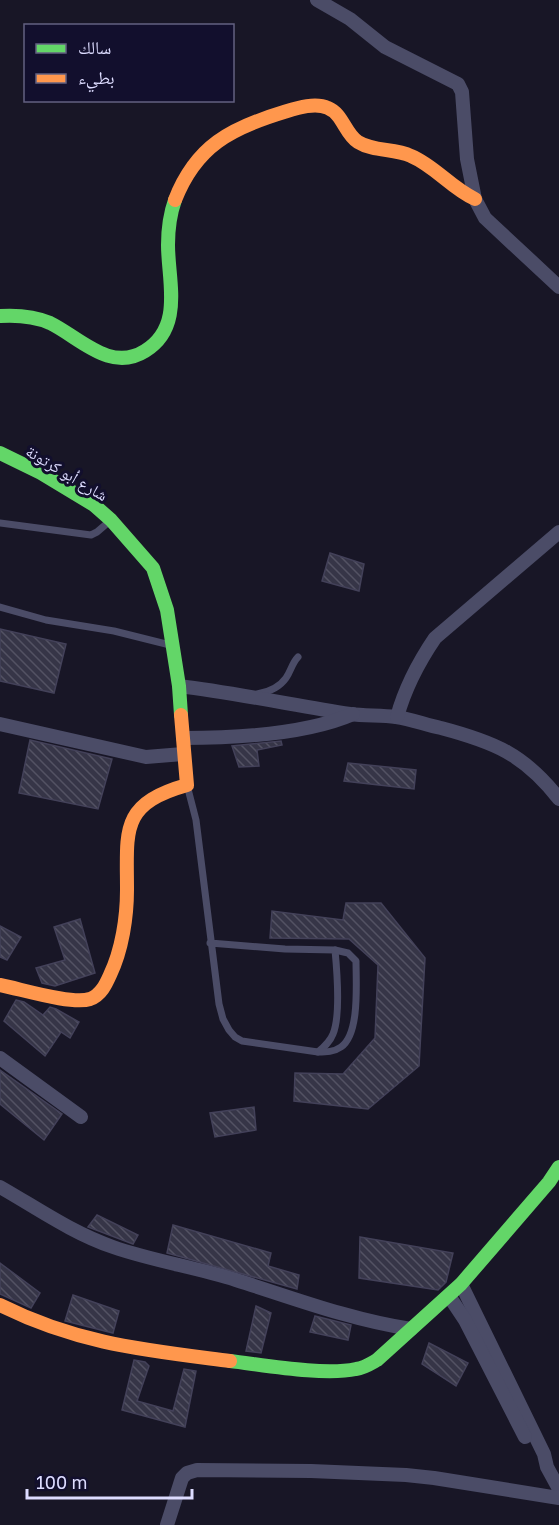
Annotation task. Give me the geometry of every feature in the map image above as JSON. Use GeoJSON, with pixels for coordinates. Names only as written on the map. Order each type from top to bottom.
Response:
{"type":"FeatureCollection","features":[{"type":"Feature","properties":{"kind":"street"},"geometry":{"type":"LineString","coordinates":[[317,0],[350,19],[385,47],[458,84],[462,92],[466,159],[475,199],[485,218],[559,287]]}},
{"type":"Feature","properties":{"kind":"street"},"geometry":{"type":"LineString","coordinates":[[0,316],[26,315],[56,327],[98,354],[110,357],[140,354],[150,348],[159,339],[171,315],[173,292],[168,246],[170,219],[188,169],[207,148],[230,132],[245,124],[293,110],[313,106],[329,107],[356,140],[367,146],[409,155],[431,167],[459,192],[475,199]]}},
{"type":"Feature","properties":{"kind":"street","name":"شارع أبو كرتونة"},"geometry":{"type":"LineString","coordinates":[[0,453],[41,473],[94,506],[111,520],[153,568],[166,610],[179,686],[186,785]]}},
{"type":"Feature","properties":{"kind":"street"},"geometry":{"type":"LineString","coordinates":[[397,717],[420,660],[435,638],[559,532]]}},
{"type":"Feature","properties":{"kind":"street"},"geometry":{"type":"LineString","coordinates":[[179,686],[248,695],[353,714],[397,717],[476,737],[502,748],[527,764],[545,781],[559,799]]}},
{"type":"Feature","properties":{"kind":"street"},"geometry":{"type":"LineString","coordinates":[[183,738],[232,737],[308,727],[334,722],[353,714]]}},
{"type":"Feature","properties":{"kind":"street"},"geometry":{"type":"LineString","coordinates":[[0,724],[146,757],[183,754]]}},
{"type":"Feature","properties":{"kind":"street"},"geometry":{"type":"LineString","coordinates":[[0,985],[84,1000],[93,999],[100,993],[109,978],[119,946],[127,901],[127,835],[131,823],[140,808],[153,797],[186,785]]}},
{"type":"Feature","properties":{"kind":"street"},"geometry":{"type":"LineString","coordinates":[[0,1058],[81,1117]]}},
{"type":"Feature","properties":{"kind":"street"},"geometry":{"type":"LineString","coordinates":[[0,1305],[50,1328],[108,1345],[153,1353],[281,1368],[354,1370],[365,1367],[389,1350],[461,1284],[549,1182],[559,1167]]}},
{"type":"Feature","properties":{"kind":"street"},"geometry":{"type":"LineString","coordinates":[[0,1187],[88,1237],[112,1247],[224,1276],[353,1316],[411,1329]]}},
{"type":"Feature","properties":{"kind":"street"},"geometry":{"type":"LineString","coordinates":[[461,1284],[559,1489]]}},
{"type":"Feature","properties":{"kind":"street"},"geometry":{"type":"LineString","coordinates":[[448,1296],[465,1320],[536,1457],[547,1467]]}},
{"type":"Feature","properties":{"kind":"street"},"geometry":{"type":"LineString","coordinates":[[167,1525],[180,1482],[187,1473],[196,1470],[406,1475],[559,1498]]}},
{"type":"Feature","properties":{"kind":"lane"},"geometry":{"type":"LineString","coordinates":[[0,523],[91,535],[111,520]]}},
{"type":"Feature","properties":{"kind":"lane"},"geometry":{"type":"LineString","coordinates":[[0,607],[46,620],[114,631],[172,645]]}},
{"type":"Feature","properties":{"kind":"lane"},"geometry":{"type":"LineString","coordinates":[[248,695],[272,691],[287,678],[292,662],[298,657]]}},
{"type":"Feature","properties":{"kind":"lane"},"geometry":{"type":"LineString","coordinates":[[186,785],[196,820],[210,943],[223,1019],[235,1037],[242,1041],[268,1046],[318,1052],[333,1051],[341,1048],[348,1041],[354,1027],[356,961],[348,953],[334,950],[210,943]]}},
{"type":"Feature","properties":{"kind":"lane"},"geometry":{"type":"LineString","coordinates":[[318,1052],[333,1036],[335,1029],[338,974],[334,950]]}},
{"type":"Feature","properties":{"kind":"building"},"geometry":{"type":"Polygon","coordinates":[[[330,553],[364,564],[359,591],[322,581],[330,553]]]}},
{"type":"Feature","properties":{"kind":"building"},"geometry":{"type":"Polygon","coordinates":[[[0,629],[66,644],[54,693],[0,681],[0,629]]]}},
{"type":"Feature","properties":{"kind":"building"},"geometry":{"type":"Polygon","coordinates":[[[30,740],[112,759],[98,809],[19,793],[30,740]]]}},
{"type":"Feature","properties":{"kind":"building"},"geometry":{"type":"Polygon","coordinates":[[[281,741],[282,745],[257,750],[259,766],[239,767],[232,746],[281,741]]]}},
{"type":"Feature","properties":{"kind":"building"},"geometry":{"type":"Polygon","coordinates":[[[348,763],[416,770],[414,789],[344,781],[348,763]]]}},
{"type":"Feature","properties":{"kind":"building"},"geometry":{"type":"Polygon","coordinates":[[[346,903],[381,903],[425,958],[419,1066],[368,1109],[294,1101],[295,1073],[343,1074],[375,1038],[378,965],[349,939],[270,938],[272,911],[343,920],[346,903]]]}},
{"type":"Feature","properties":{"kind":"building"},"geometry":{"type":"Polygon","coordinates":[[[80,919],[95,973],[55,986],[42,983],[36,968],[65,960],[54,927],[80,919]]]}},
{"type":"Feature","properties":{"kind":"building"},"geometry":{"type":"Polygon","coordinates":[[[0,926],[21,937],[7,960],[0,957],[0,926]]]}},
{"type":"Feature","properties":{"kind":"building"},"geometry":{"type":"Polygon","coordinates":[[[16,1000],[24,1002],[43,1015],[50,1007],[79,1022],[70,1038],[61,1032],[45,1056],[4,1021],[16,1000]]]}},
{"type":"Feature","properties":{"kind":"building"},"geometry":{"type":"Polygon","coordinates":[[[0,1070],[62,1114],[44,1140],[0,1104],[0,1070]]]}},
{"type":"Feature","properties":{"kind":"building"},"geometry":{"type":"Polygon","coordinates":[[[254,1107],[256,1130],[215,1137],[210,1113],[254,1107]]]}},
{"type":"Feature","properties":{"kind":"building"},"geometry":{"type":"Polygon","coordinates":[[[97,1215],[138,1235],[133,1244],[88,1227],[97,1215]]]}},
{"type":"Feature","properties":{"kind":"building"},"geometry":{"type":"Polygon","coordinates":[[[173,1225],[271,1253],[268,1266],[299,1275],[297,1289],[167,1253],[173,1225]]]}},
{"type":"Feature","properties":{"kind":"building"},"geometry":{"type":"Polygon","coordinates":[[[360,1237],[453,1253],[446,1282],[438,1290],[359,1278],[360,1237]]]}},
{"type":"Feature","properties":{"kind":"building"},"geometry":{"type":"Polygon","coordinates":[[[0,1263],[40,1293],[31,1308],[0,1294],[0,1263]]]}},
{"type":"Feature","properties":{"kind":"building"},"geometry":{"type":"Polygon","coordinates":[[[73,1295],[119,1311],[113,1333],[65,1321],[73,1295]]]}},
{"type":"Feature","properties":{"kind":"building"},"geometry":{"type":"Polygon","coordinates":[[[256,1306],[271,1313],[261,1353],[246,1351],[256,1306]]]}},
{"type":"Feature","properties":{"kind":"building"},"geometry":{"type":"Polygon","coordinates":[[[315,1316],[351,1325],[348,1340],[310,1332],[315,1316]]]}},
{"type":"Feature","properties":{"kind":"building"},"geometry":{"type":"Polygon","coordinates":[[[429,1343],[468,1363],[456,1386],[422,1364],[429,1343]]]}},
{"type":"Feature","properties":{"kind":"building"},"geometry":{"type":"Polygon","coordinates":[[[134,1360],[145,1362],[149,1366],[137,1401],[173,1411],[184,1369],[196,1371],[185,1427],[122,1410],[134,1360]]]}},
{"type":"Feature","properties":{"kind":"traffic: fast"},"geometry":{"type":"LineString","coordinates":[[0,316],[25,316],[50,323],[107,356],[132,357],[145,351],[157,341],[165,329],[169,316],[171,288],[168,239],[175,200]]}},
{"type":"Feature","properties":{"kind":"traffic: fast"},"geometry":{"type":"LineString","coordinates":[[0,453],[41,473],[94,505],[111,520],[153,568],[167,610],[179,686],[181,715]]}},
{"type":"Feature","properties":{"kind":"traffic: fast"},"geometry":{"type":"LineString","coordinates":[[230,1361],[328,1371],[343,1371],[367,1366],[377,1360],[461,1284],[549,1182],[559,1167]]}},
{"type":"Feature","properties":{"kind":"traffic: slow"},"geometry":{"type":"LineString","coordinates":[[175,200],[193,166],[218,142],[265,118],[300,107],[312,106],[323,106],[333,111],[358,142],[420,160],[475,199]]}},
{"type":"Feature","properties":{"kind":"traffic: slow"},"geometry":{"type":"LineString","coordinates":[[0,985],[71,1000],[90,999],[103,989],[118,955],[125,922],[128,835],[132,822],[149,801],[187,785],[181,715]]}},
{"type":"Feature","properties":{"kind":"traffic: slow"},"geometry":{"type":"LineString","coordinates":[[0,1305],[57,1329],[112,1344],[230,1361]]}}]}
